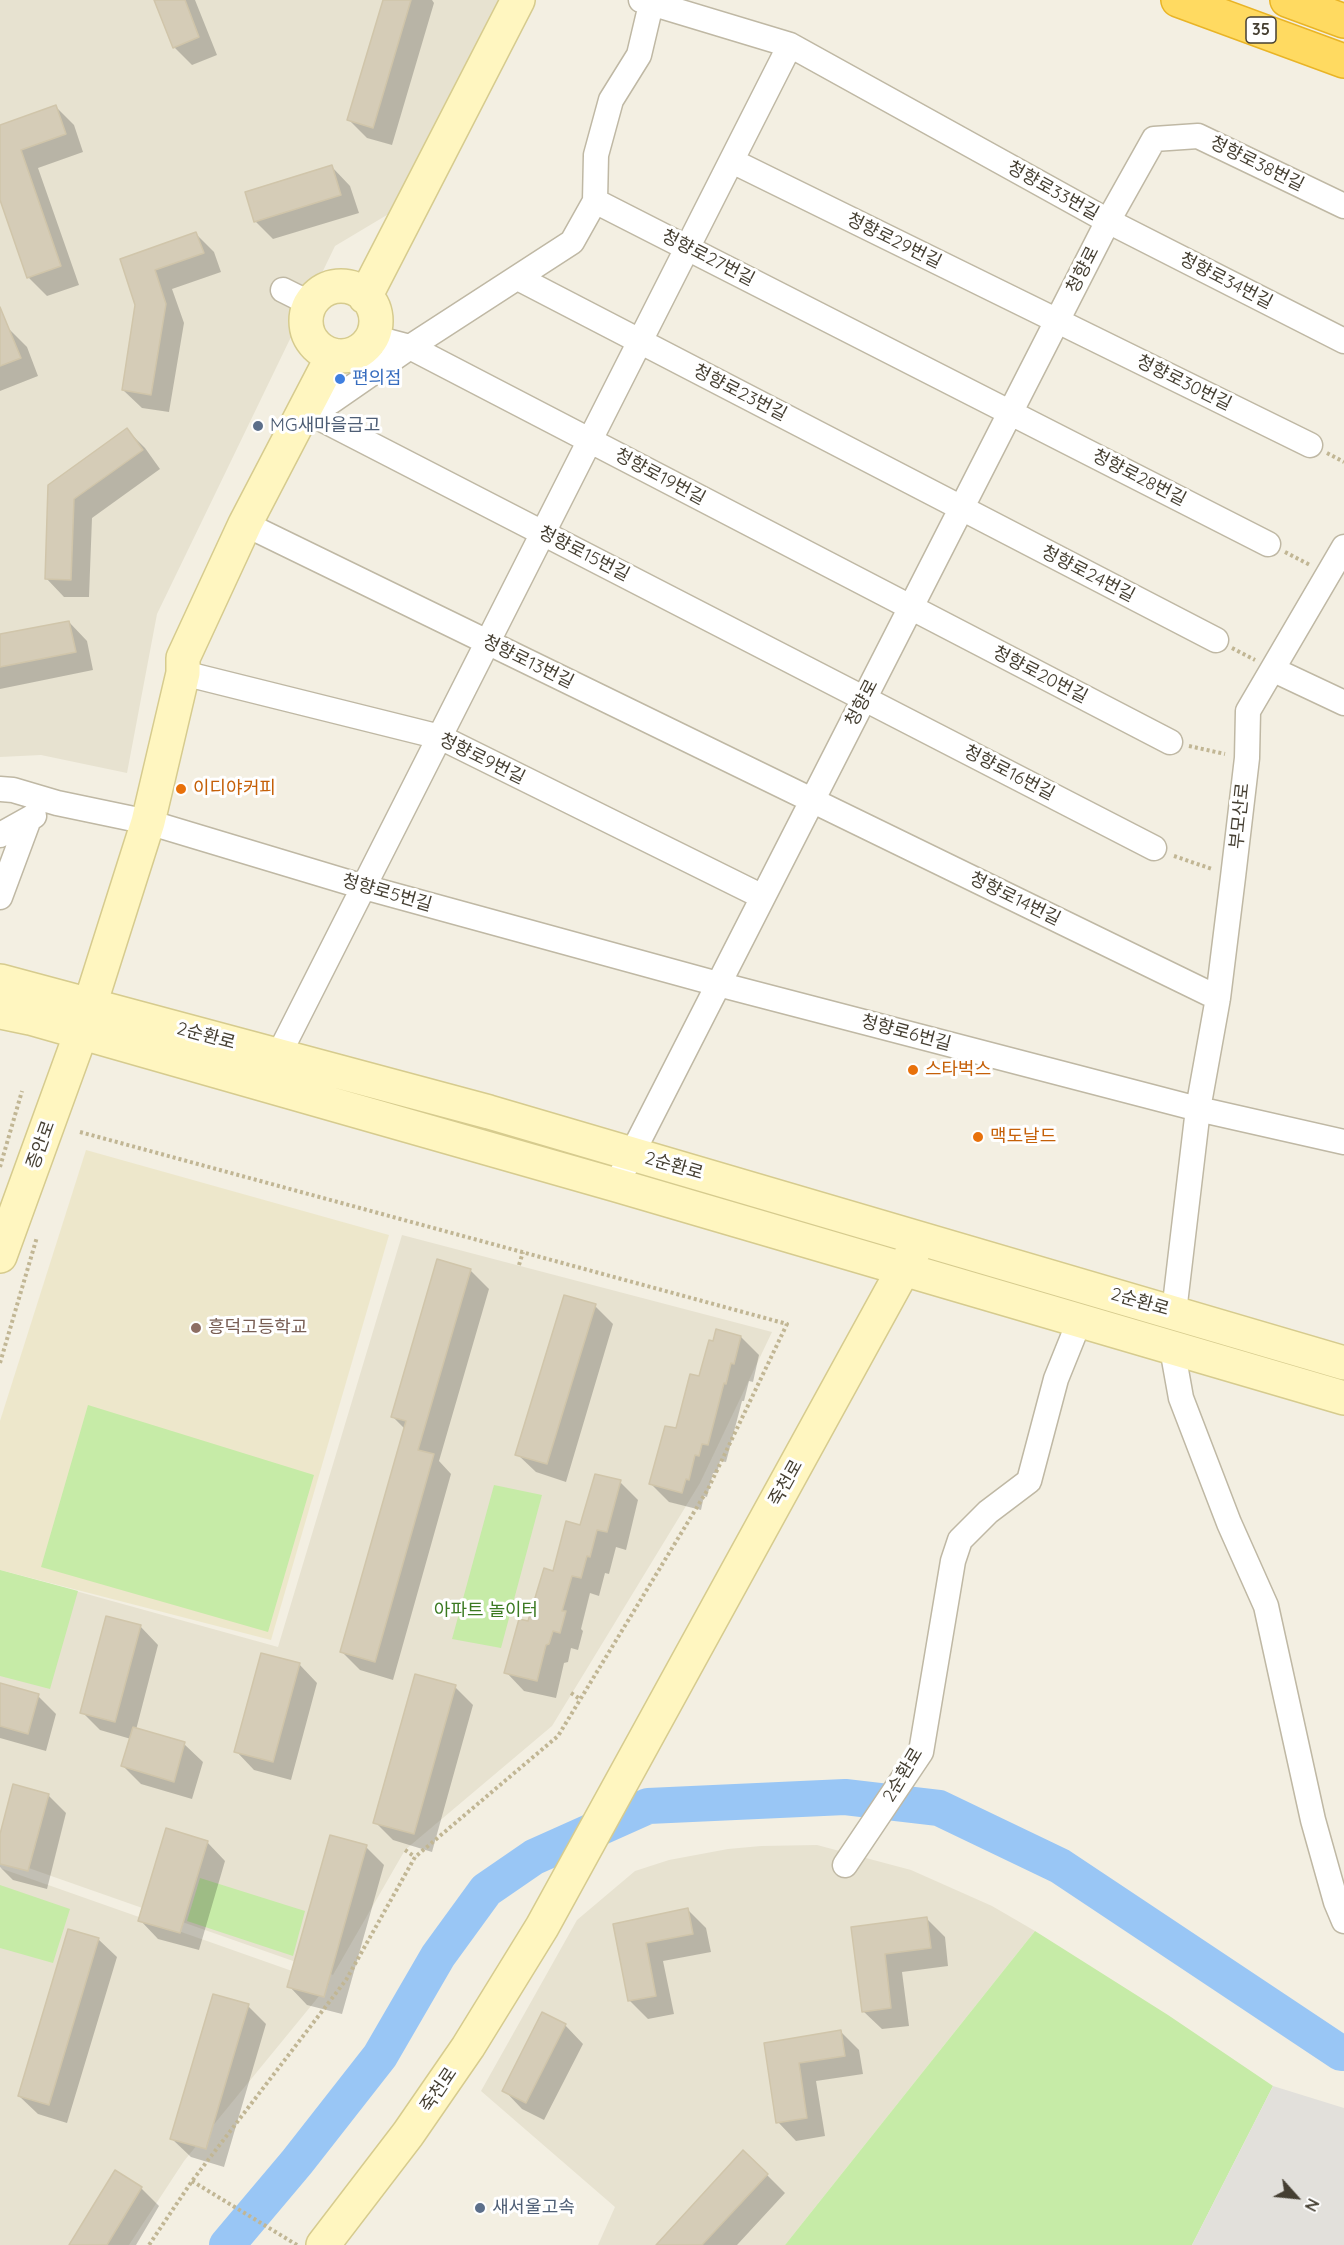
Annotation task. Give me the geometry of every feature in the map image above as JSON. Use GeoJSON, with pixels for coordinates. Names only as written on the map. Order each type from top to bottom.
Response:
{"type":"FeatureCollection","features":[{"type":"Feature","properties":{"kind":"highway","name":"35"},"geometry":{"type":"LineString","coordinates":[[1178,0],[1344,61]]}},
{"type":"Feature","properties":{"kind":"highway","name":"35"},"geometry":{"type":"LineString","coordinates":[[1287,0],[1344,21]]}},
{"type":"Feature","properties":{"kind":"main road"},"geometry":{"type":"LineString","coordinates":[[365,297],[518,0]]}},
{"type":"Feature","properties":{"kind":"main road"},"geometry":{"type":"LineString","coordinates":[[339,286],[361,292],[365,297],[375,310],[376,322],[372,337],[360,351],[349,355],[333,355],[317,346],[310,338],[307,315],[297,297],[318,295],[327,289],[339,286]]}},
{"type":"Feature","properties":{"kind":"main road","name":"증안로"},"geometry":{"type":"LineString","coordinates":[[0,1256],[86,1019],[148,822],[183,673],[183,658],[244,524],[333,355]]}},
{"type":"Feature","properties":{"kind":"main road","name":"2순환로"},"geometry":{"type":"LineString","coordinates":[[0,981],[86,1019],[616,1185],[1344,1398]]}},
{"type":"Feature","properties":{"kind":"main road","name":"2순환로"},"geometry":{"type":"LineString","coordinates":[[0,1012],[86,1019],[278,1056],[489,1112],[1344,1363]]}},
{"type":"Feature","properties":{"kind":"main road","name":"죽천로"},"geometry":{"type":"LineString","coordinates":[[323,2245],[415,2125],[468,2047],[542,1927],[920,1238]]}},
{"type":"Feature","properties":{"kind":"street","name":"청향로33번길"},"geometry":{"type":"LineString","coordinates":[[648,1],[790,45],[1108,221]]}},
{"type":"Feature","properties":{"kind":"street"},"geometry":{"type":"LineString","coordinates":[[304,410],[332,401],[410,347],[572,242],[596,201],[596,155],[611,100],[639,55],[648,1]]}},
{"type":"Feature","properties":{"kind":"street"},"geometry":{"type":"LineString","coordinates":[[278,1056],[790,45]]}},
{"type":"Feature","properties":{"kind":"street","name":"청향로38번길"},"geometry":{"type":"LineString","coordinates":[[1108,221],[1154,139],[1198,136],[1344,206]]}},
{"type":"Feature","properties":{"kind":"street","name":"청향로29번길"},"geometry":{"type":"LineString","coordinates":[[732,161],[1057,321]]}},
{"type":"Feature","properties":{"kind":"street","name":"청향로27번길"},"geometry":{"type":"LineString","coordinates":[[596,201],[1010,412]]}},
{"type":"Feature","properties":{"kind":"street","name":"청향로"},"geometry":{"type":"LineString","coordinates":[[616,1185],[1108,221]]}},
{"type":"Feature","properties":{"kind":"street","name":"청향로34번길"},"geometry":{"type":"LineString","coordinates":[[1108,221],[1344,341]]}},
{"type":"Feature","properties":{"kind":"street","name":"청향로23번길"},"geometry":{"type":"LineString","coordinates":[[518,278],[961,508]]}},
{"type":"Feature","properties":{"kind":"street","name":"청향로30번길"},"geometry":{"type":"LineString","coordinates":[[1057,321],[1310,445]]}},
{"type":"Feature","properties":{"kind":"street","name":"청향로19번길"},"geometry":{"type":"LineString","coordinates":[[372,337],[410,347],[910,607]]}},
{"type":"Feature","properties":{"kind":"street","name":"청향로15번길"},"geometry":{"type":"LineString","coordinates":[[304,410],[864,699]]}},
{"type":"Feature","properties":{"kind":"street","name":"청향로28번길"},"geometry":{"type":"LineString","coordinates":[[1010,412],[1268,544]]}},
{"type":"Feature","properties":{"kind":"street","name":"청향로24번길"},"geometry":{"type":"LineString","coordinates":[[961,508],[1216,640]]}},
{"type":"Feature","properties":{"kind":"street","name":"청향로13번길"},"geometry":{"type":"LineString","coordinates":[[244,524],[812,800]]}},
{"type":"Feature","properties":{"kind":"street","name":"부모산로"},"geometry":{"type":"LineString","coordinates":[[1174,1312],[1198,1109],[1218,998],[1233,877],[1247,758],[1248,711],[1344,547]]}},
{"type":"Feature","properties":{"kind":"street","name":"청향로20번길"},"geometry":{"type":"LineString","coordinates":[[910,607],[1170,742]]}},
{"type":"Feature","properties":{"kind":"street"},"geometry":{"type":"LineString","coordinates":[[1274,670],[1344,703]]}},
{"type":"Feature","properties":{"kind":"street","name":"청향로9번길"},"geometry":{"type":"LineString","coordinates":[[183,673],[440,737],[763,897]]}},
{"type":"Feature","properties":{"kind":"street","name":"청향로16번길"},"geometry":{"type":"LineString","coordinates":[[864,699],[1154,848]]}},
{"type":"Feature","properties":{"kind":"street","name":"청향로5번길"},"geometry":{"type":"LineString","coordinates":[[0,789],[13,790],[57,803],[148,822],[364,887],[718,984]]}},
{"type":"Feature","properties":{"kind":"street","name":"청향로14번길"},"geometry":{"type":"LineString","coordinates":[[812,800],[1218,998]]}},
{"type":"Feature","properties":{"kind":"street"},"geometry":{"type":"LineString","coordinates":[[0,835],[57,803]]}},
{"type":"Feature","properties":{"kind":"street"},"geometry":{"type":"LineString","coordinates":[[0,897],[29,819]]}},
{"type":"Feature","properties":{"kind":"street","name":"청향로6번길"},"geometry":{"type":"LineString","coordinates":[[718,984],[1198,1109]]}},
{"type":"Feature","properties":{"kind":"street"},"geometry":{"type":"LineString","coordinates":[[1198,1109],[1344,1142]]}},
{"type":"Feature","properties":{"kind":"street","name":"2순환로"},"geometry":{"type":"LineString","coordinates":[[845,1864],[921,1752],[953,1562],[960,1540],[988,1512],[1029,1481],[1056,1379],[1079,1322]]}},
{"type":"Feature","properties":{"kind":"street"},"geometry":{"type":"LineString","coordinates":[[1172,1348],[1181,1398],[1229,1523],[1266,1606],[1313,1820],[1336,1902],[1344,1922]]}},
{"type":"Feature","properties":{"kind":"path"},"geometry":{"type":"LineString","coordinates":[[1268,544],[1328,574]]}},
{"type":"Feature","properties":{"kind":"path"},"geometry":{"type":"LineString","coordinates":[[1216,640],[1274,670]]}},
{"type":"Feature","properties":{"kind":"path"},"geometry":{"type":"LineString","coordinates":[[1170,742],[1247,758]]}},
{"type":"Feature","properties":{"kind":"path"},"geometry":{"type":"LineString","coordinates":[[1154,848],[1233,877]]}},
{"type":"Feature","properties":{"kind":"path"},"geometry":{"type":"LineString","coordinates":[[0,1167],[22,1090]]}},
{"type":"Feature","properties":{"kind":"path"},"geometry":{"type":"LineString","coordinates":[[80,1132],[787,1324],[708,1489],[558,1736],[415,1857],[346,1980],[192,2181],[149,2245]]}},
{"type":"Feature","properties":{"kind":"path"},"geometry":{"type":"LineString","coordinates":[[519,1265],[523,1252]]}},
{"type":"Feature","properties":{"kind":"path"},"geometry":{"type":"LineString","coordinates":[[571,1693],[580,1699]]}},
{"type":"Feature","properties":{"kind":"path"},"geometry":{"type":"LineString","coordinates":[[405,1850],[415,1857]]}},
{"type":"Feature","properties":{"kind":"path"},"geometry":{"type":"LineString","coordinates":[[192,2181],[297,2245]]}},
{"type":"Feature","properties":{"kind":"shaded area"},"geometry":{"type":"Polygon","coordinates":[[[0,0],[499,0],[417,197],[335,246],[157,614],[127,773],[41,755],[0,757],[0,0]]]}},
{"type":"Feature","properties":{"kind":"shaded area","name":"흥덕고등학교"},"geometry":{"type":"Polygon","coordinates":[[[86,1150],[389,1235],[271,1640],[0,1570],[0,1421],[86,1150]]]}},
{"type":"Feature","properties":{"kind":"shaded area"},"geometry":{"type":"Polygon","coordinates":[[[402,1235],[772,1332],[700,1483],[552,1726],[405,1850],[333,1975],[0,1858],[0,1570],[278,1647],[402,1235]]]}},
{"type":"Feature","properties":{"kind":"shaded area"},"geometry":{"type":"Polygon","coordinates":[[[817,1845],[911,1870],[992,1906],[1035,1931],[785,2245],[598,2245],[615,2207],[481,2091],[577,1920],[635,1871],[669,1860],[728,1849],[817,1845]]]}},
{"type":"Feature","properties":{"kind":"shaded area"},"geometry":{"type":"Polygon","coordinates":[[[0,1868],[329,1984],[184,2161],[129,2245],[0,2245],[0,1868]]]}},
{"type":"Feature","properties":{"kind":"shaded area"},"geometry":{"type":"Polygon","coordinates":[[[1273,2086],[1344,2108],[1344,2245],[1192,2245],[1273,2086]]]}},
{"type":"Feature","properties":{"kind":"green space"},"geometry":{"type":"Polygon","coordinates":[[[88,1405],[314,1475],[268,1632],[41,1567],[88,1405]]]}},
{"type":"Feature","properties":{"kind":"green space","name":"아파트 놀이터"},"geometry":{"type":"Polygon","coordinates":[[[494,1485],[542,1495],[501,1648],[452,1639],[494,1485]]]}},
{"type":"Feature","properties":{"kind":"green space"},"geometry":{"type":"Polygon","coordinates":[[[0,1570],[78,1591],[50,1689],[0,1676],[0,1570]]]}},
{"type":"Feature","properties":{"kind":"green space"},"geometry":{"type":"Polygon","coordinates":[[[200,1878],[305,1911],[293,1956],[187,1921],[200,1878]]]}},
{"type":"Feature","properties":{"kind":"green space"},"geometry":{"type":"Polygon","coordinates":[[[0,1885],[70,1909],[53,1963],[0,1948],[0,1885]]]}},
{"type":"Feature","properties":{"kind":"green space"},"geometry":{"type":"Polygon","coordinates":[[[1035,1931],[1168,2015],[1273,2086],[1192,2245],[785,2245],[1035,1931]]]}},
{"type":"Feature","properties":{"kind":"building"},"geometry":{"type":"Polygon","coordinates":[[[154,0],[185,0],[199,37],[173,48],[154,0]]]}},
{"type":"Feature","properties":{"kind":"building"},"geometry":{"type":"Polygon","coordinates":[[[383,0],[411,0],[373,128],[347,120],[383,0]]]}},
{"type":"Feature","properties":{"kind":"building"},"geometry":{"type":"Polygon","coordinates":[[[56,105],[66,134],[21,150],[61,266],[27,278],[0,200],[0,125],[56,105]]]}},
{"type":"Feature","properties":{"kind":"building"},"geometry":{"type":"Polygon","coordinates":[[[332,165],[341,195],[254,222],[245,192],[332,165]]]}},
{"type":"Feature","properties":{"kind":"building"},"geometry":{"type":"Polygon","coordinates":[[[196,232],[204,253],[155,270],[166,304],[151,395],[122,390],[135,305],[120,259],[196,232]]]}},
{"type":"Feature","properties":{"kind":"building"},"geometry":{"type":"Polygon","coordinates":[[[0,307],[21,358],[0,366],[0,307]]]}},
{"type":"Feature","properties":{"kind":"building"},"geometry":{"type":"Polygon","coordinates":[[[127,428],[143,450],[74,499],[71,580],[45,579],[48,485],[127,428]]]}},
{"type":"Feature","properties":{"kind":"building"},"geometry":{"type":"Polygon","coordinates":[[[69,621],[76,652],[0,667],[0,634],[69,621]]]}},
{"type":"Feature","properties":{"kind":"building"},"geometry":{"type":"Polygon","coordinates":[[[437,1259],[471,1269],[418,1450],[434,1454],[375,1662],[340,1652],[406,1421],[391,1417],[437,1259]]]}},
{"type":"Feature","properties":{"kind":"building"},"geometry":{"type":"Polygon","coordinates":[[[564,1295],[596,1304],[547,1464],[515,1455],[564,1295]]]}},
{"type":"Feature","properties":{"kind":"building"},"geometry":{"type":"Polygon","coordinates":[[[716,1329],[741,1336],[734,1364],[731,1363],[726,1384],[724,1383],[708,1445],[702,1444],[699,1456],[695,1455],[689,1480],[686,1479],[682,1493],[649,1484],[665,1426],[676,1428],[690,1374],[699,1376],[709,1340],[713,1341],[716,1329]]]}},
{"type":"Feature","properties":{"kind":"building"},"geometry":{"type":"Polygon","coordinates":[[[595,1474],[621,1480],[607,1532],[597,1530],[590,1557],[587,1556],[581,1578],[572,1576],[562,1611],[566,1611],[560,1633],[553,1631],[549,1644],[546,1645],[537,1681],[504,1673],[519,1619],[528,1621],[544,1568],[553,1571],[566,1521],[580,1525],[595,1474]]]}},
{"type":"Feature","properties":{"kind":"building"},"geometry":{"type":"Polygon","coordinates":[[[106,1616],[141,1625],[115,1722],[80,1713],[106,1616]]]}},
{"type":"Feature","properties":{"kind":"building"},"geometry":{"type":"Polygon","coordinates":[[[261,1653],[300,1663],[273,1762],[234,1752],[261,1653]]]}},
{"type":"Feature","properties":{"kind":"building"},"geometry":{"type":"Polygon","coordinates":[[[415,1674],[456,1685],[414,1834],[373,1823],[415,1674]]]}},
{"type":"Feature","properties":{"kind":"building"},"geometry":{"type":"Polygon","coordinates":[[[0,1683],[39,1694],[28,1734],[0,1726],[0,1683]]]}},
{"type":"Feature","properties":{"kind":"building"},"geometry":{"type":"Polygon","coordinates":[[[133,1727],[185,1742],[174,1782],[121,1766],[133,1727]]]}},
{"type":"Feature","properties":{"kind":"building"},"geometry":{"type":"Polygon","coordinates":[[[13,1784],[49,1794],[28,1871],[0,1864],[0,1834],[13,1784]]]}},
{"type":"Feature","properties":{"kind":"building"},"geometry":{"type":"Polygon","coordinates":[[[166,1828],[208,1841],[180,1933],[138,1921],[166,1828]]]}},
{"type":"Feature","properties":{"kind":"building"},"geometry":{"type":"Polygon","coordinates":[[[330,1835],[367,1845],[324,1997],[287,1987],[330,1835]]]}},
{"type":"Feature","properties":{"kind":"building"},"geometry":{"type":"Polygon","coordinates":[[[688,1908],[693,1934],[646,1943],[656,1996],[628,2001],[613,1924],[688,1908]]]}},
{"type":"Feature","properties":{"kind":"building"},"geometry":{"type":"Polygon","coordinates":[[[927,1917],[931,1948],[885,1954],[891,2008],[862,2012],[851,1927],[927,1917]]]}},
{"type":"Feature","properties":{"kind":"building"},"geometry":{"type":"Polygon","coordinates":[[[68,1929],[99,1938],[49,2105],[18,2096],[68,1929]]]}},
{"type":"Feature","properties":{"kind":"building"},"geometry":{"type":"Polygon","coordinates":[[[213,1994],[249,2004],[206,2149],[170,2139],[213,1994]]]}},
{"type":"Feature","properties":{"kind":"building"},"geometry":{"type":"Polygon","coordinates":[[[542,2012],[566,2024],[526,2103],[502,2091],[542,2012]]]}},
{"type":"Feature","properties":{"kind":"building"},"geometry":{"type":"Polygon","coordinates":[[[841,2030],[845,2056],[799,2063],[807,2118],[776,2123],[764,2043],[841,2030]]]}},
{"type":"Feature","properties":{"kind":"building"},"geometry":{"type":"Polygon","coordinates":[[[743,2150],[768,2174],[702,2245],[656,2245],[743,2150]]]}},
{"type":"Feature","properties":{"kind":"building"},"geometry":{"type":"Polygon","coordinates":[[[115,2170],[142,2187],[107,2245],[69,2245],[115,2170]]]}},
{"type":"Feature","properties":{"kind":"waterway"},"geometry":{"type":"LineString","coordinates":[[227,2245],[297,2162],[380,2056],[438,1956],[486,1890],[534,1857],[648,1806],[845,1797],[939,1808],[1060,1866],[1344,2053]]}},
{"type":"Feature","properties":{"kind":"place","name":"편의점"},"geometry":{"type":"Point","coordinates":[340,379]}},
{"type":"Feature","properties":{"kind":"place","name":"MG새마을금고"},"geometry":{"type":"Point","coordinates":[258,426]}},
{"type":"Feature","properties":{"kind":"place","name":"이디야커피"},"geometry":{"type":"Point","coordinates":[181,789]}},
{"type":"Feature","properties":{"kind":"place","name":"스타벅스"},"geometry":{"type":"Point","coordinates":[913,1070]}},
{"type":"Feature","properties":{"kind":"place","name":"맥도날드"},"geometry":{"type":"Point","coordinates":[978,1137]}},
{"type":"Feature","properties":{"kind":"place","name":"흥덕고등학교"},"geometry":{"type":"Point","coordinates":[196,1328]}},
{"type":"Feature","properties":{"kind":"place","name":"새서울고속"},"geometry":{"type":"Point","coordinates":[480,2208]}}]}
